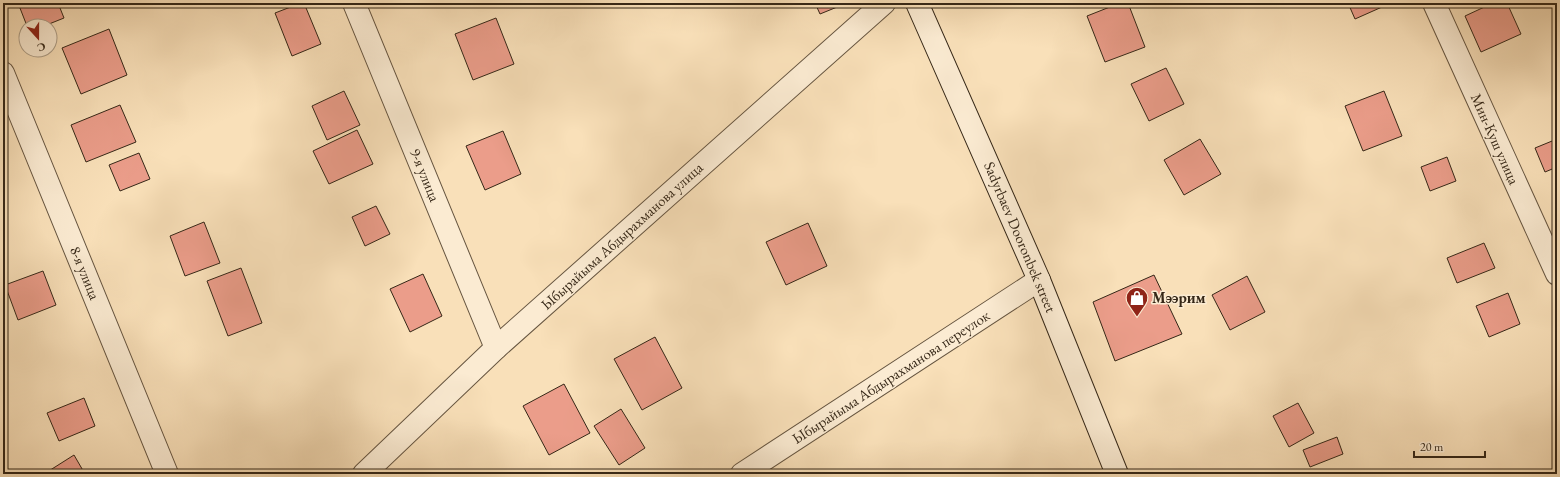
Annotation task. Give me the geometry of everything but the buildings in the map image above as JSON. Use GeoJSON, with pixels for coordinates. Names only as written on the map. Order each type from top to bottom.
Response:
{"type":"FeatureCollection","features":[{"type":"Feature","properties":{"kind":"street","name":"9-я улица"},"geometry":{"type":"LineString","coordinates":[[354,3],[496,348]]}},
{"type":"Feature","properties":{"kind":"street","name":"Ыбырайыма Абдырахманова улица"},"geometry":{"type":"LineString","coordinates":[[364,474],[496,348],[884,3]]}},
{"type":"Feature","properties":{"kind":"street","name":"Sadyrbaev Dooronbek street"},"geometry":{"type":"LineString","coordinates":[[917,3],[1039,280],[1117,474]]}},
{"type":"Feature","properties":{"kind":"street","name":"Мин-Куш улица"},"geometry":{"type":"LineString","coordinates":[[1434,3],[1557,274]]}},
{"type":"Feature","properties":{"kind":"street","name":"8-я улица"},"geometry":{"type":"LineString","coordinates":[[3,73],[167,474]]}},
{"type":"Feature","properties":{"kind":"street","name":"Ыбырайыма Абдырахманова переулок"},"geometry":{"type":"LineString","coordinates":[[742,474],[1039,280]]}},
{"type":"Feature","properties":{"kind":"place","name":"Мээрим"},"geometry":{"type":"Point","coordinates":[1137,318]}}]}
